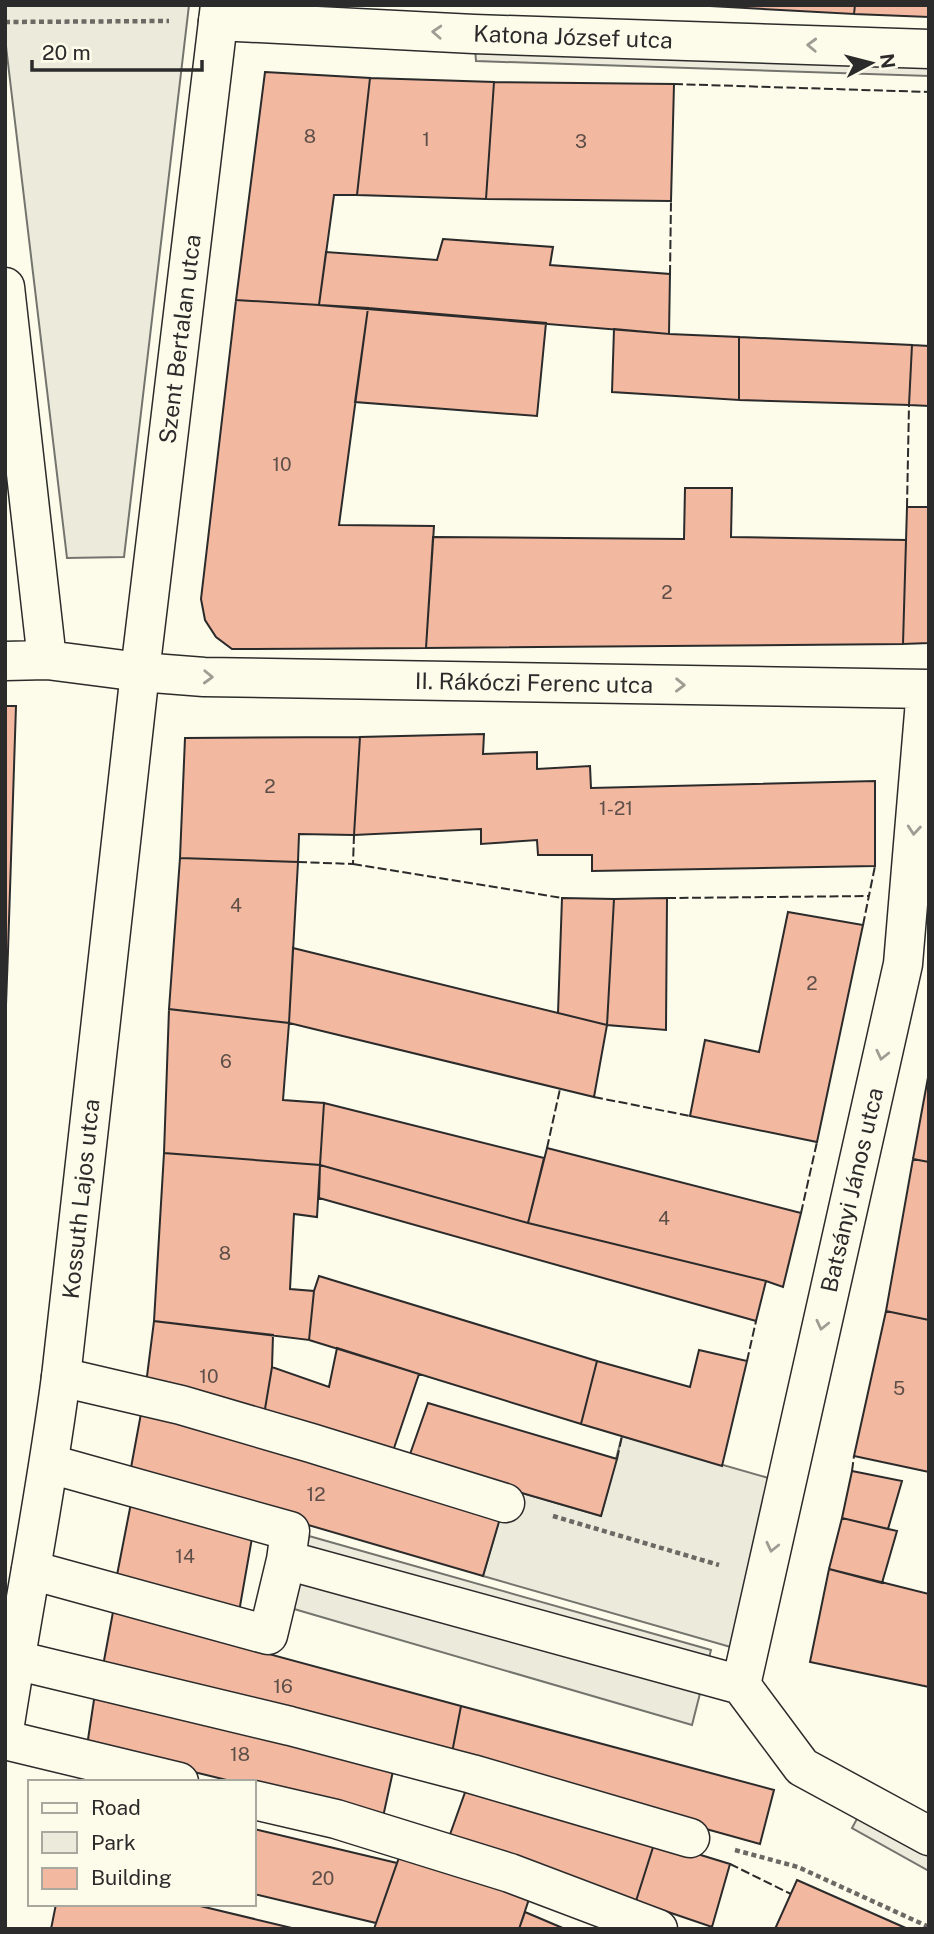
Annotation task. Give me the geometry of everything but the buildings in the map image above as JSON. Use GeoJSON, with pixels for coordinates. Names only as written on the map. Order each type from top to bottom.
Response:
{"type":"FeatureCollection","features":[{"type":"Feature","properties":{"kind":"street","name":"Katona József utca"},"geometry":{"type":"LineString","coordinates":[[219,13],[474,34],[929,50]]}},
{"type":"Feature","properties":{"kind":"street","name":"Szent Bertalan utca"},"geometry":{"type":"LineString","coordinates":[[140,672],[219,13]]}},
{"type":"Feature","properties":{"kind":"street"},"geometry":{"type":"LineString","coordinates":[[5,286],[47,660]]}},
{"type":"Feature","properties":{"kind":"street","name":"II. Rákóczi Ferenc utca"},"geometry":{"type":"LineString","coordinates":[[5,662],[47,660],[204,677],[927,689]]}},
{"type":"Feature","properties":{"kind":"street","name":"Kossuth Lajos utca"},"geometry":{"type":"LineString","coordinates":[[5,1724],[15,1660],[20,1592],[50,1464],[140,672]]}},
{"type":"Feature","properties":{"kind":"street","name":"Batsányi János utca"},"geometry":{"type":"LineString","coordinates":[[741,1685],[903,964],[927,689]]}},
{"type":"Feature","properties":{"kind":"street"},"geometry":{"type":"LineString","coordinates":[[61,1377],[181,1405],[505,1503]]}},
{"type":"Feature","properties":{"kind":"street"},"geometry":{"type":"LineString","coordinates":[[20,1592],[268,1635],[286,1560],[290,1531],[50,1464]]}},
{"type":"Feature","properties":{"kind":"street"},"geometry":{"type":"LineString","coordinates":[[286,1560],[741,1685],[802,1767],[929,1836]]}},
{"type":"Feature","properties":{"kind":"street"},"geometry":{"type":"LineString","coordinates":[[15,1660],[459,1770],[690,1838]]}},
{"type":"Feature","properties":{"kind":"street"},"geometry":{"type":"LineString","coordinates":[[5,1740],[171,1780]]}},
{"type":"Feature","properties":{"kind":"street"},"geometry":{"type":"LineString","coordinates":[[256,1800],[336,1819],[510,1873],[658,1929]]}},
{"type":"Feature","properties":{"kind":"path"},"geometry":{"type":"LineString","coordinates":[[5,22],[219,13]]}},
{"type":"Feature","properties":{"kind":"path"},"geometry":{"type":"LineString","coordinates":[[505,1503],[765,1578]]}},
{"type":"Feature","properties":{"kind":"path"},"geometry":{"type":"LineString","coordinates":[[690,1838],[798,1867],[929,1927]]}},
{"type":"Feature","properties":{"kind":"green space"},"geometry":{"type":"Polygon","coordinates":[[[5,5],[189,5],[124,557],[67,558],[5,38],[5,5]]]}},
{"type":"Feature","properties":{"kind":"green space"},"geometry":{"type":"Polygon","coordinates":[[[622,1436],[786,1483],[748,1652],[483,1576],[508,1489],[601,1516],[622,1436]]]}},
{"type":"Feature","properties":{"kind":"shaded area"},"geometry":{"type":"Polygon","coordinates":[[[474,34],[929,49],[929,76],[476,61],[474,34]]]}},
{"type":"Feature","properties":{"kind":"shaded area"},"geometry":{"type":"Polygon","coordinates":[[[309,1536],[711,1650],[692,1725],[294,1609],[309,1536]]]}},
{"type":"Feature","properties":{"kind":"shaded area"},"geometry":{"type":"Polygon","coordinates":[[[866,1802],[929,1836],[929,1871],[852,1828],[866,1802]]]}},
{"type":"Feature","properties":{"kind":"fence"},"geometry":{"type":"LineString","coordinates":[[674,84],[929,92]]}},
{"type":"Feature","properties":{"kind":"fence"},"geometry":{"type":"LineString","coordinates":[[670,274],[671,201]]}},
{"type":"Feature","properties":{"kind":"fence"},"geometry":{"type":"LineString","coordinates":[[907,507],[909,405]]}},
{"type":"Feature","properties":{"kind":"fence"},"geometry":{"type":"LineString","coordinates":[[298,862],[353,864],[354,835]]}},
{"type":"Feature","properties":{"kind":"fence"},"geometry":{"type":"LineString","coordinates":[[353,864],[562,898]]}},
{"type":"Feature","properties":{"kind":"fence"},"geometry":{"type":"LineString","coordinates":[[863,925],[875,866]]}},
{"type":"Feature","properties":{"kind":"fence"},"geometry":{"type":"LineString","coordinates":[[667,898],[869,896]]}},
{"type":"Feature","properties":{"kind":"fence"},"geometry":{"type":"LineString","coordinates":[[547,1148],[560,1089]]}},
{"type":"Feature","properties":{"kind":"fence"},"geometry":{"type":"LineString","coordinates":[[594,1097],[690,1116]]}},
{"type":"Feature","properties":{"kind":"fence"},"geometry":{"type":"LineString","coordinates":[[801,1213],[817,1142]]}},
{"type":"Feature","properties":{"kind":"fence"},"geometry":{"type":"LineString","coordinates":[[747,1361],[756,1321]]}},
{"type":"Feature","properties":{"kind":"fence"},"geometry":{"type":"LineString","coordinates":[[617,1459],[622,1436]]}},
{"type":"Feature","properties":{"kind":"fence"},"geometry":{"type":"LineString","coordinates":[[852,1471],[854,1456]]}},
{"type":"Feature","properties":{"kind":"fence"},"geometry":{"type":"LineString","coordinates":[[730,1864],[791,1894]]}}]}
